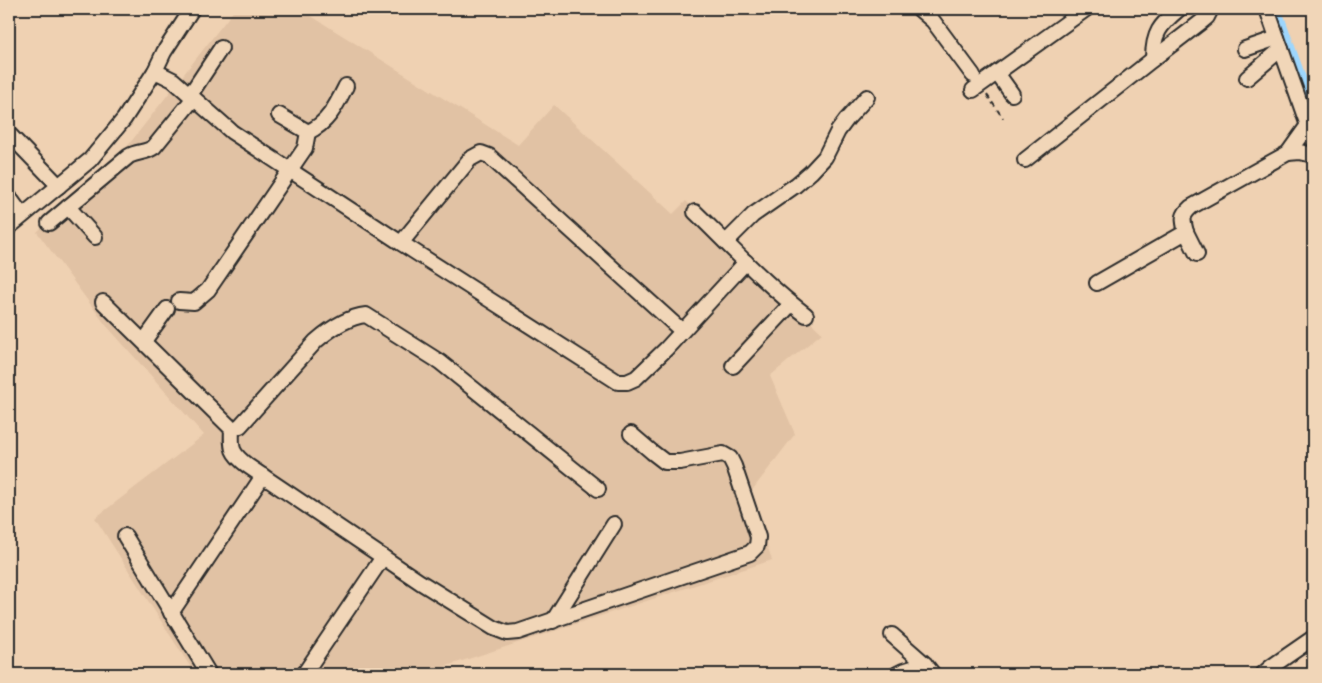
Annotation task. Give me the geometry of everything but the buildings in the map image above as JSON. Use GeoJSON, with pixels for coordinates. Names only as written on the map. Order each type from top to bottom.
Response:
{"type":"FeatureCollection","features":[{"type":"Feature","properties":{"kind":"street"},"geometry":{"type":"LineString","coordinates":[[9,227],[90,160],[124,119],[156,71],[164,52],[192,9]]}},
{"type":"Feature","properties":{"kind":"street"},"geometry":{"type":"LineString","coordinates":[[919,9],[933,20],[975,83],[997,73],[1086,9]]}},
{"type":"Feature","properties":{"kind":"street"},"geometry":{"type":"LineString","coordinates":[[1153,59],[1153,44],[1156,34],[1163,22],[1179,9]]}},
{"type":"Feature","properties":{"kind":"street"},"geometry":{"type":"LineString","coordinates":[[1025,160],[1201,22],[1207,17],[1211,9]]}},
{"type":"Feature","properties":{"kind":"street"},"geometry":{"type":"LineString","coordinates":[[1266,9],[1313,140]]}},
{"type":"Feature","properties":{"kind":"street"},"geometry":{"type":"LineString","coordinates":[[1246,48],[1279,43]]}},
{"type":"Feature","properties":{"kind":"street"},"geometry":{"type":"LineString","coordinates":[[1248,78],[1279,43]]}},
{"type":"Feature","properties":{"kind":"street"},"geometry":{"type":"LineString","coordinates":[[49,223],[129,156],[135,153],[146,153],[154,147],[192,97],[221,48]]}},
{"type":"Feature","properties":{"kind":"street"},"geometry":{"type":"LineString","coordinates":[[156,71],[173,80],[232,132],[618,382],[627,382],[636,378],[746,262]]}},
{"type":"Feature","properties":{"kind":"street"},"geometry":{"type":"LineString","coordinates":[[997,73],[1012,94]]}},
{"type":"Feature","properties":{"kind":"street"},"geometry":{"type":"LineString","coordinates":[[308,132],[317,128],[332,114],[346,86]]}},
{"type":"Feature","properties":{"kind":"street"},"geometry":{"type":"LineString","coordinates":[[726,242],[753,215],[796,185],[811,172],[825,157],[847,119],[867,97]]}},
{"type":"Feature","properties":{"kind":"street"},"geometry":{"type":"LineString","coordinates":[[279,115],[308,132]]}},
{"type":"Feature","properties":{"kind":"street"},"geometry":{"type":"LineString","coordinates":[[1288,153],[1308,125]]}},
{"type":"Feature","properties":{"kind":"street"},"geometry":{"type":"LineString","coordinates":[[179,301],[194,302],[208,290],[305,148],[308,132]]}},
{"type":"Feature","properties":{"kind":"street"},"geometry":{"type":"LineString","coordinates":[[9,134],[59,186]]}},
{"type":"Feature","properties":{"kind":"street"},"geometry":{"type":"LineString","coordinates":[[1197,254],[1186,232],[1183,220],[1185,212],[1288,153],[1300,152],[1313,155]]}},
{"type":"Feature","properties":{"kind":"street"},"geometry":{"type":"LineString","coordinates":[[401,243],[470,159],[481,154],[489,156],[682,331]]}},
{"type":"Feature","properties":{"kind":"street"},"geometry":{"type":"LineString","coordinates":[[9,197],[22,215]]}},
{"type":"Feature","properties":{"kind":"street"},"geometry":{"type":"LineString","coordinates":[[68,207],[95,237]]}},
{"type":"Feature","properties":{"kind":"street"},"geometry":{"type":"LineString","coordinates":[[695,212],[791,304],[806,315]]}},
{"type":"Feature","properties":{"kind":"street"},"geometry":{"type":"LineString","coordinates":[[1096,283],[1186,232]]}},
{"type":"Feature","properties":{"kind":"street"},"geometry":{"type":"LineString","coordinates":[[103,302],[232,429]]}},
{"type":"Feature","properties":{"kind":"street"},"geometry":{"type":"LineString","coordinates":[[733,366],[791,304]]}},
{"type":"Feature","properties":{"kind":"street"},"geometry":{"type":"LineString","coordinates":[[144,341],[167,309]]}},
{"type":"Feature","properties":{"kind":"street"},"geometry":{"type":"LineString","coordinates":[[232,429],[240,426],[316,341],[328,331],[355,316],[366,315],[440,362],[598,489]]}},
{"type":"Feature","properties":{"kind":"street"},"geometry":{"type":"LineString","coordinates":[[232,429],[231,448],[237,458],[383,557],[494,628],[507,633],[518,632],[750,553],[757,546],[758,537],[730,458],[723,454],[680,462],[665,462],[631,434]]}},
{"type":"Feature","properties":{"kind":"street"},"geometry":{"type":"LineString","coordinates":[[171,613],[262,476]]}},
{"type":"Feature","properties":{"kind":"street"},"geometry":{"type":"LineString","coordinates":[[553,620],[614,524]]}},
{"type":"Feature","properties":{"kind":"street"},"geometry":{"type":"LineString","coordinates":[[125,536],[209,674]]}},
{"type":"Feature","properties":{"kind":"street"},"geometry":{"type":"LineString","coordinates":[[304,674],[383,557]]}},
{"type":"Feature","properties":{"kind":"street"},"geometry":{"type":"LineString","coordinates":[[892,634],[929,669]]}},
{"type":"Feature","properties":{"kind":"street"},"geometry":{"type":"LineString","coordinates":[[1263,674],[1313,638]]}},
{"type":"Feature","properties":{"kind":"street"},"geometry":{"type":"LineString","coordinates":[[902,673],[929,669]]}},
{"type":"Feature","properties":{"kind":"path"},"geometry":{"type":"LineString","coordinates":[[975,83],[1003,118]]}},
{"type":"Feature","properties":{"kind":"shaded area"},"geometry":{"type":"Polygon","coordinates":[[[235,9],[300,9],[518,145],[554,105],[673,214],[686,201],[822,333],[770,376],[795,434],[750,493],[772,560],[422,674],[195,674],[95,518],[204,435],[105,324],[37,232],[119,157],[235,9]]]}},
{"type":"Feature","properties":{"kind":"waterway"},"geometry":{"type":"LineString","coordinates":[[1276,9],[1313,113]]}}]}
